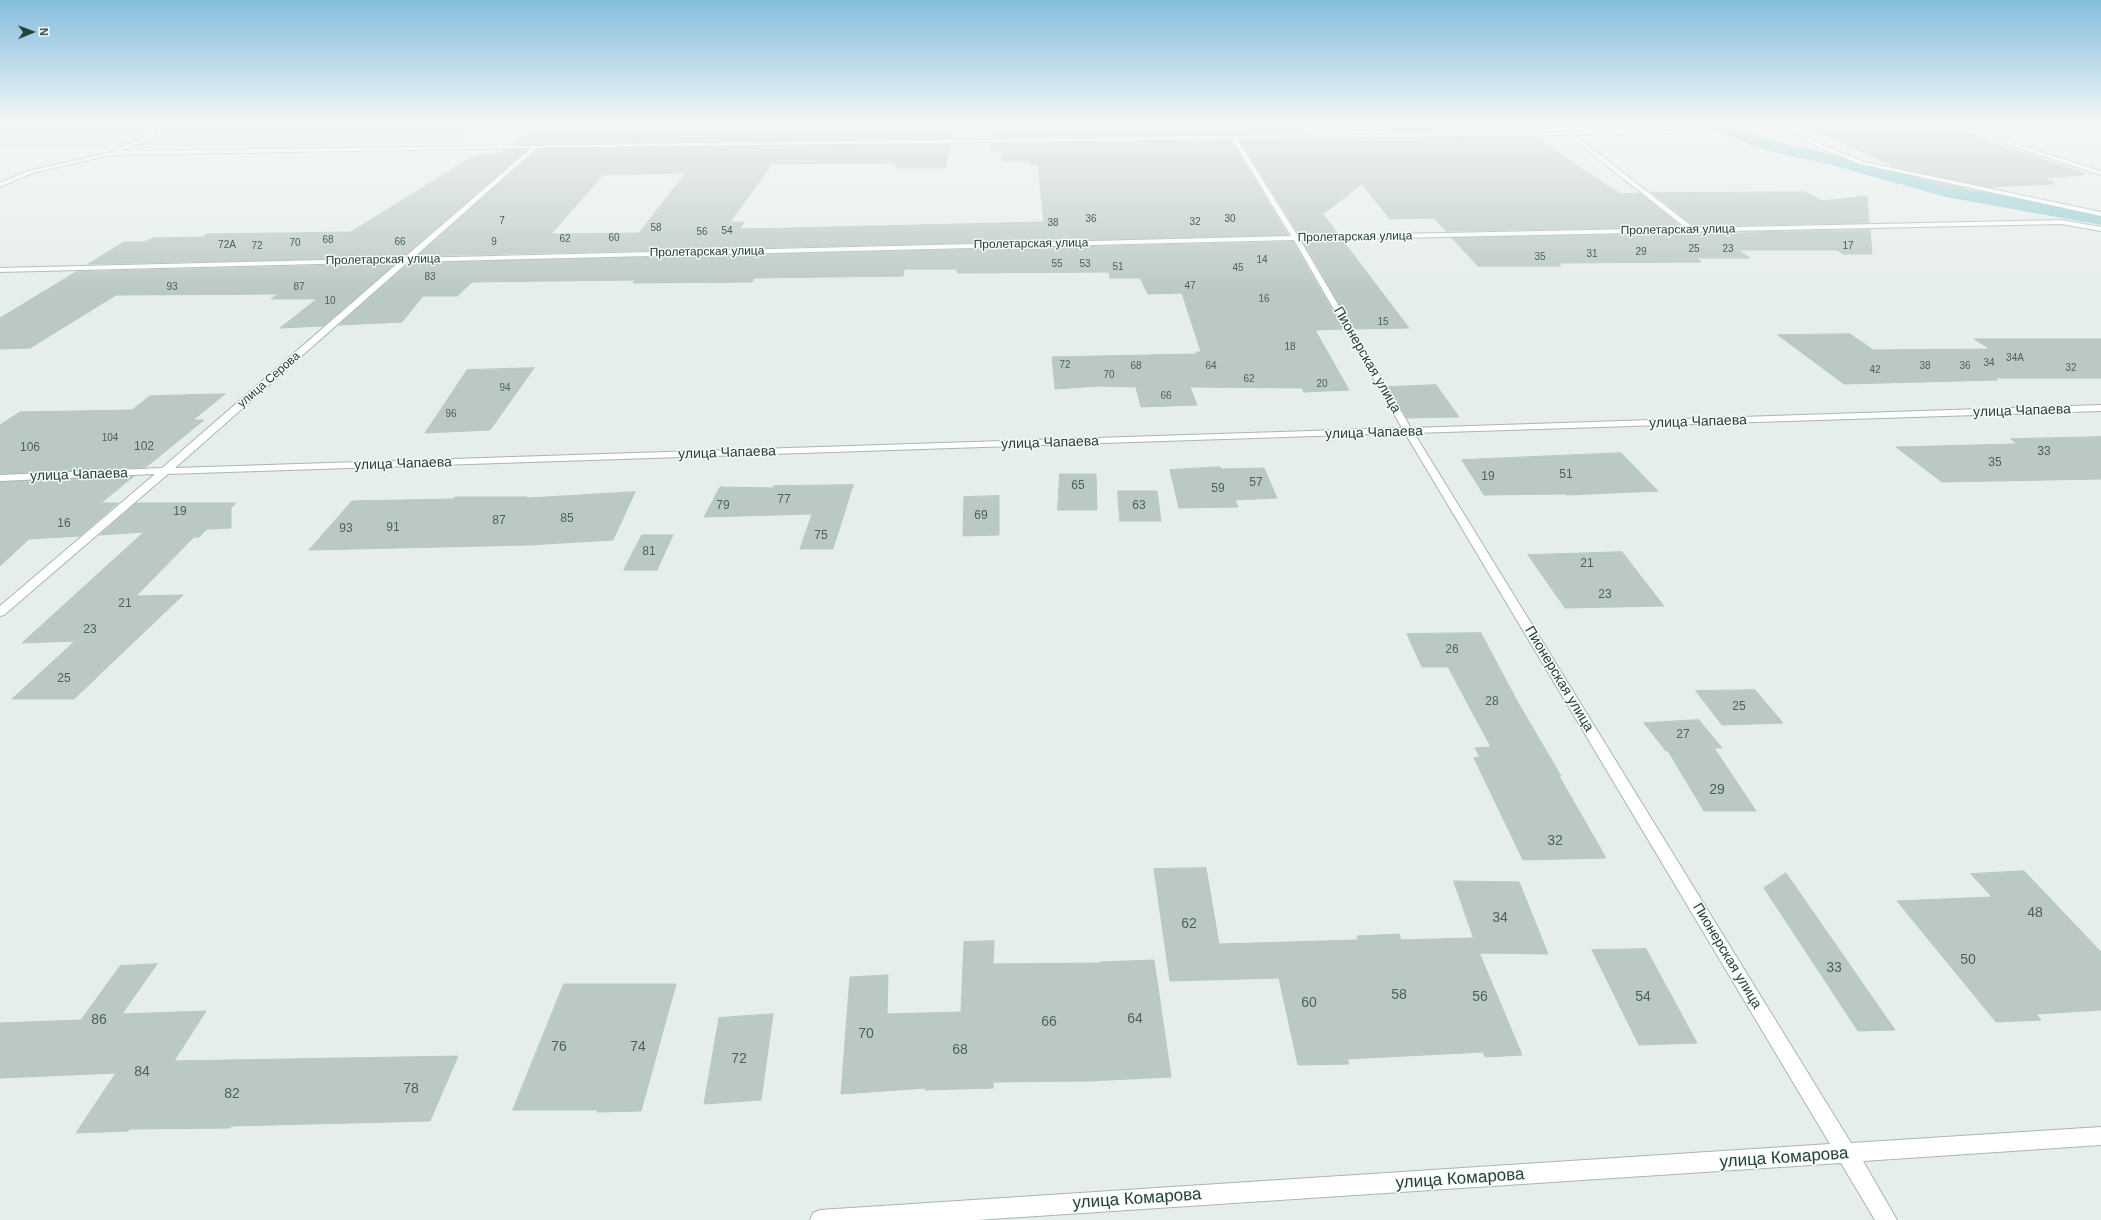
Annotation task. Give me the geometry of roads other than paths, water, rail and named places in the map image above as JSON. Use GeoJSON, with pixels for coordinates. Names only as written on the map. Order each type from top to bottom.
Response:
{"type":"FeatureCollection","features":[{"type":"Feature","properties":{"kind":"street"},"geometry":{"type":"LineString","coordinates":[[0,184],[10,180]]}},
{"type":"Feature","properties":{"kind":"street","name":"улица Серова"},"geometry":{"type":"LineString","coordinates":[[0,612],[165,471],[497,180]]}},
{"type":"Feature","properties":{"kind":"street","name":"Пионерская улица"},"geometry":{"type":"LineString","coordinates":[[1260,180],[1296,238],[1409,432],[1887,1220]]}},
{"type":"Feature","properties":{"kind":"street"},"geometry":{"type":"LineString","coordinates":[[1629,180],[1692,229]]}},
{"type":"Feature","properties":{"kind":"street"},"geometry":{"type":"LineString","coordinates":[[1941,180],[2101,214]]}},
{"type":"Feature","properties":{"kind":"street","name":"Пролетарская улица"},"geometry":{"type":"LineString","coordinates":[[0,270],[1692,229],[2061,222],[2101,229]]}},
{"type":"Feature","properties":{"kind":"street","name":"улица Чапаева"},"geometry":{"type":"LineString","coordinates":[[0,478],[165,471],[1409,432],[2101,408]]}},
{"type":"Feature","properties":{"kind":"street","name":"улица Комарова"},"geometry":{"type":"LineString","coordinates":[[820,1220],[1846,1154],[2101,1136]]}},
{"type":"Feature","properties":{"kind":"waterway"},"geometry":{"type":"LineString","coordinates":[[1905,180],[1953,193],[2101,219]]}}]}
